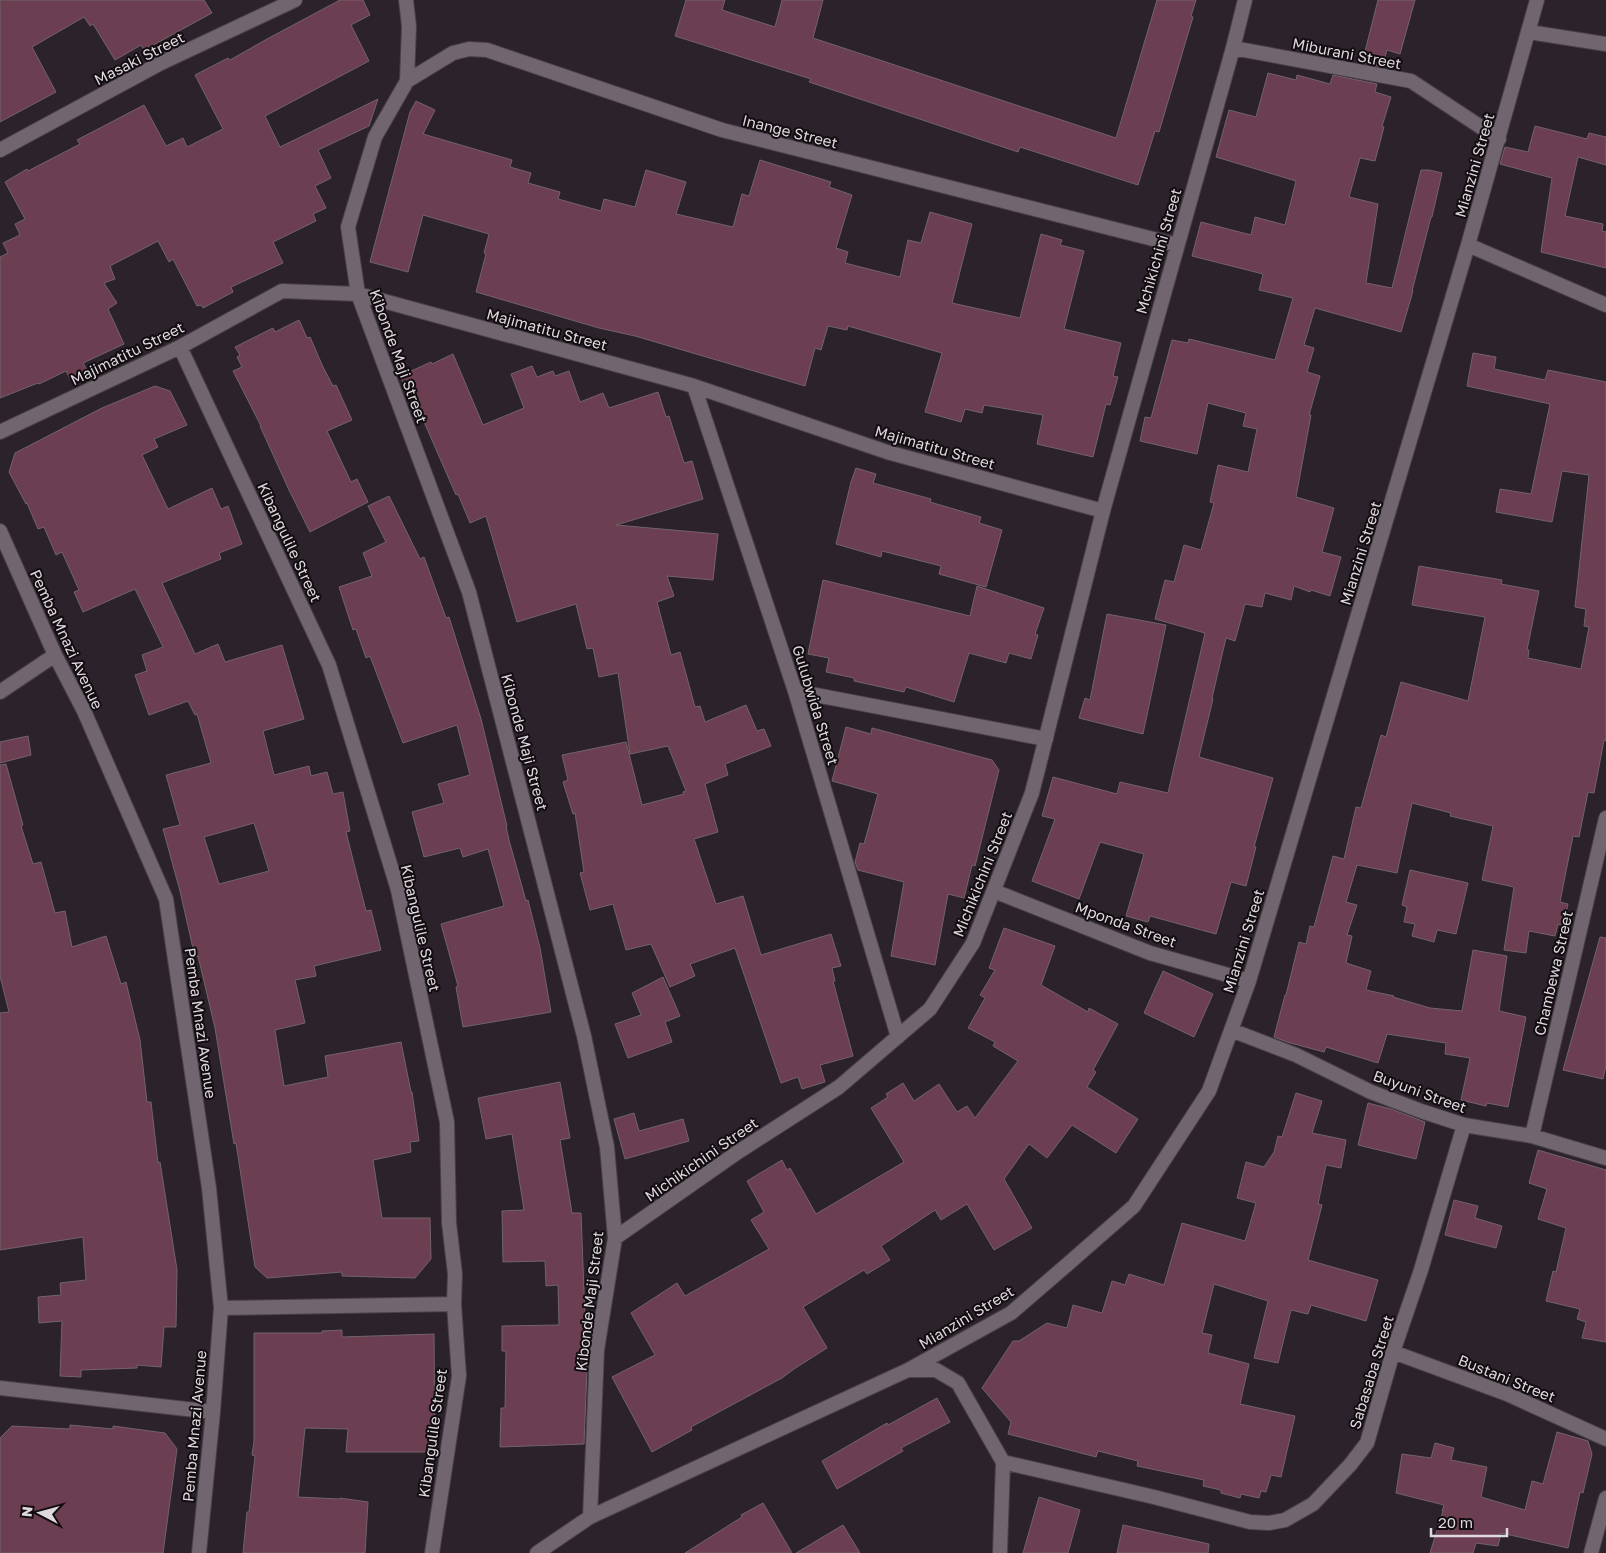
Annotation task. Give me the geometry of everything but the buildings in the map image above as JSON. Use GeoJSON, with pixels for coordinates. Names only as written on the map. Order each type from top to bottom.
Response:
{"type":"FeatureCollection","features":[{"type":"Feature","properties":{"kind":"street","name":"Masaki Street"},"geometry":{"type":"LineString","coordinates":[[0,150],[159,64],[295,0]]}},
{"type":"Feature","properties":{"kind":"street","name":"Kibonde Maji Street"},"geometry":{"type":"LineString","coordinates":[[406,0],[409,26],[407,81],[375,137],[348,227],[358,294],[469,592],[584,1036],[607,1147],[616,1238],[597,1350],[590,1517]]}},
{"type":"Feature","properties":{"kind":"street","name":"Mchikichini Street"},"geometry":{"type":"LineString","coordinates":[[1102,511],[1245,0]]}},
{"type":"Feature","properties":{"kind":"street","name":"Mianzini Street"},"geometry":{"type":"LineString","coordinates":[[537,1553],[590,1517],[908,1370],[1011,1313],[1070,1264],[1134,1206],[1209,1091],[1249,981],[1468,246],[1538,0]]}},
{"type":"Feature","properties":{"kind":"street"},"geometry":{"type":"LineString","coordinates":[[1528,32],[1606,44]]}},
{"type":"Feature","properties":{"kind":"street","name":"Miburani Street"},"geometry":{"type":"LineString","coordinates":[[1233,48],[1411,81],[1498,139]]}},
{"type":"Feature","properties":{"kind":"street","name":"Inange Street"},"geometry":{"type":"LineString","coordinates":[[407,81],[453,53],[469,49],[487,50],[722,130],[1177,245]]}},
{"type":"Feature","properties":{"kind":"street"},"geometry":{"type":"LineString","coordinates":[[1468,246],[1606,305]]}},
{"type":"Feature","properties":{"kind":"street","name":"Majimatitu Street"},"geometry":{"type":"LineString","coordinates":[[0,432],[180,346],[282,290],[358,294],[694,386],[888,452],[1102,511]]}},
{"type":"Feature","properties":{"kind":"street","name":"Kibangulile Street"},"geometry":{"type":"LineString","coordinates":[[180,346],[329,665],[398,890],[447,1122],[450,1223],[455,1274],[454,1304],[459,1376],[432,1553]]}},
{"type":"Feature","properties":{"kind":"street","name":"Gulubwida Street"},"geometry":{"type":"LineString","coordinates":[[694,386],[795,691],[898,1037]]}},
{"type":"Feature","properties":{"kind":"street","name":"Michikichini Street"},"geometry":{"type":"LineString","coordinates":[[616,1238],[738,1152],[839,1086],[930,1009],[973,943],[1032,793],[1102,511]]}},
{"type":"Feature","properties":{"kind":"street","name":"Pemba Mnazi Avenue"},"geometry":{"type":"LineString","coordinates":[[0,531],[55,655],[84,711],[166,899],[209,1188],[220,1308],[213,1412],[199,1553]]}},
{"type":"Feature","properties":{"kind":"street"},"geometry":{"type":"LineString","coordinates":[[0,692],[55,655]]}},
{"type":"Feature","properties":{"kind":"street"},"geometry":{"type":"LineString","coordinates":[[795,691],[1046,739]]}},
{"type":"Feature","properties":{"kind":"street","name":"Chambewa Street"},"geometry":{"type":"LineString","coordinates":[[1532,1136],[1606,818]]}},
{"type":"Feature","properties":{"kind":"street","name":"Mponda Street"},"geometry":{"type":"LineString","coordinates":[[994,891],[1150,953],[1249,981]]}},
{"type":"Feature","properties":{"kind":"street","name":"Buyuni Street"},"geometry":{"type":"LineString","coordinates":[[1231,1030],[1296,1056],[1371,1092],[1421,1111],[1464,1125],[1532,1136],[1606,1158]]}},
{"type":"Feature","properties":{"kind":"street","name":"Sabasaba Street"},"geometry":{"type":"LineString","coordinates":[[1003,1462],[1154,1497],[1250,1522],[1269,1523],[1285,1520],[1313,1504],[1350,1465],[1366,1444],[1464,1125]]}},
{"type":"Feature","properties":{"kind":"street"},"geometry":{"type":"LineString","coordinates":[[220,1308],[454,1304]]}},
{"type":"Feature","properties":{"kind":"street","name":"Bustani Street"},"geometry":{"type":"LineString","coordinates":[[1393,1352],[1507,1394],[1606,1439]]}},
{"type":"Feature","properties":{"kind":"street"},"geometry":{"type":"LineString","coordinates":[[908,1370],[936,1370],[958,1383],[1003,1462],[1000,1553]]}},
{"type":"Feature","properties":{"kind":"street"},"geometry":{"type":"LineString","coordinates":[[0,1388],[213,1412]]}},
{"type":"Feature","properties":{"kind":"street"},"geometry":{"type":"LineString","coordinates":[[1591,1553],[1606,1498]]}}]}
